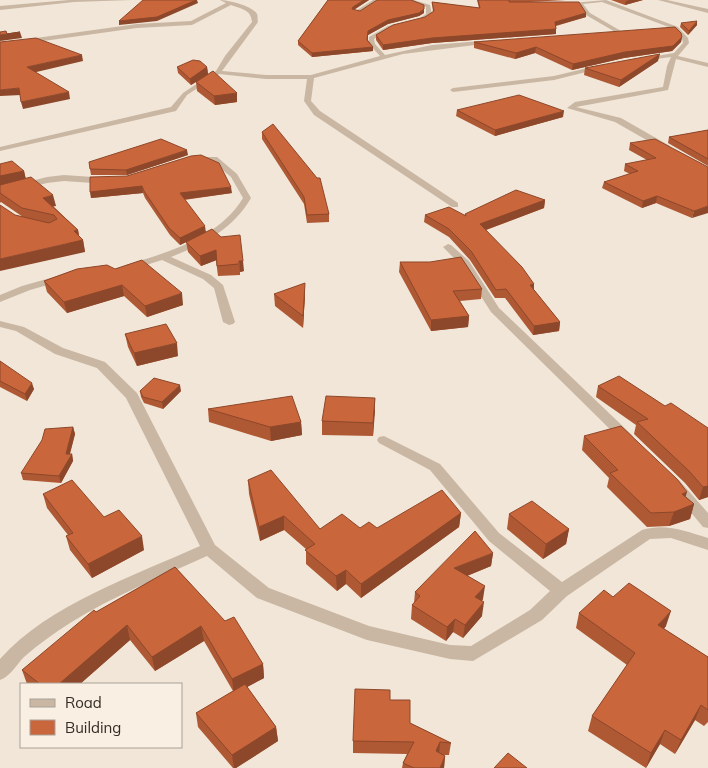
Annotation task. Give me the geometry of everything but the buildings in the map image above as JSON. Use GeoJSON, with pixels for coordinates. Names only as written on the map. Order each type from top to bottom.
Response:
{"type":"FeatureCollection","features":[{"type":"Feature","properties":{"kind":"street"},"geometry":{"type":"LineString","coordinates":[[0,8],[74,1],[130,0]]}},
{"type":"Feature","properties":{"kind":"street"},"geometry":{"type":"LineString","coordinates":[[0,149],[50,136],[169,111],[178,105],[185,94],[218,72],[227,56],[255,22],[254,14],[250,10],[222,0]]}},
{"type":"Feature","properties":{"kind":"street"},"geometry":{"type":"LineString","coordinates":[[357,12],[377,0]]}},
{"type":"Feature","properties":{"kind":"street"},"geometry":{"type":"LineString","coordinates":[[383,56],[372,44],[371,38],[390,27],[422,19],[428,15],[428,6],[409,0]]}},
{"type":"Feature","properties":{"kind":"street"},"geometry":{"type":"LineString","coordinates":[[558,4],[601,0],[676,28],[685,38],[686,43],[674,56],[669,70],[669,84],[666,89],[575,104],[571,108],[618,120],[673,152]]}},
{"type":"Feature","properties":{"kind":"street"},"geometry":{"type":"LineString","coordinates":[[660,0],[708,12]]}},
{"type":"Feature","properties":{"kind":"street"},"geometry":{"type":"LineString","coordinates":[[0,45],[137,26],[192,23],[230,3]]}},
{"type":"Feature","properties":{"kind":"street"},"geometry":{"type":"LineString","coordinates":[[580,3],[588,14],[619,32]]}},
{"type":"Feature","properties":{"kind":"street"},"geometry":{"type":"LineString","coordinates":[[0,13],[10,7]]}},
{"type":"Feature","properties":{"kind":"street"},"geometry":{"type":"LineString","coordinates":[[657,30],[676,28]]}},
{"type":"Feature","properties":{"kind":"street"},"geometry":{"type":"LineString","coordinates":[[610,33],[628,32]]}},
{"type":"Feature","properties":{"kind":"street"},"geometry":{"type":"LineString","coordinates":[[218,72],[266,77],[311,77],[383,56],[432,47],[500,40]]}},
{"type":"Feature","properties":{"kind":"street"},"geometry":{"type":"LineString","coordinates":[[632,61],[674,56],[708,65]]}},
{"type":"Feature","properties":{"kind":"street"},"geometry":{"type":"LineString","coordinates":[[684,60],[708,58]]}},
{"type":"Feature","properties":{"kind":"street"},"geometry":{"type":"LineString","coordinates":[[453,90],[554,78],[606,66]]}},
{"type":"Feature","properties":{"kind":"street"},"geometry":{"type":"LineString","coordinates":[[311,77],[307,100],[317,113],[455,205]]}},
{"type":"Feature","properties":{"kind":"street"},"geometry":{"type":"LineString","coordinates":[[119,269],[163,257],[206,238],[231,221],[244,206],[247,198],[234,176],[214,159],[182,161]]}},
{"type":"Feature","properties":{"kind":"street"},"geometry":{"type":"LineString","coordinates":[[0,192],[55,179],[101,182],[119,180]]}},
{"type":"Feature","properties":{"kind":"street"},"geometry":{"type":"LineString","coordinates":[[448,247],[465,263],[495,310],[637,447]]}},
{"type":"Feature","properties":{"kind":"street"},"geometry":{"type":"LineString","coordinates":[[163,257],[208,277],[219,287],[229,322]]}},
{"type":"Feature","properties":{"kind":"street"},"geometry":{"type":"LineString","coordinates":[[0,299],[26,288],[68,277]]}},
{"type":"Feature","properties":{"kind":"street"},"geometry":{"type":"LineString","coordinates":[[0,324],[20,329],[59,351],[101,365],[132,396],[209,549],[263,593],[368,633],[450,652],[473,654],[536,616],[561,591],[646,534],[671,532],[708,544]]}},
{"type":"Feature","properties":{"kind":"street"},"geometry":{"type":"LineString","coordinates":[[384,440],[435,467],[494,538],[561,591]]}},
{"type":"Feature","properties":{"kind":"street"},"geometry":{"type":"LineString","coordinates":[[665,474],[680,488],[708,523]]}},
{"type":"Feature","properties":{"kind":"street"},"geometry":{"type":"LineString","coordinates":[[2,666],[38,635],[88,605],[209,549]]}}]}
